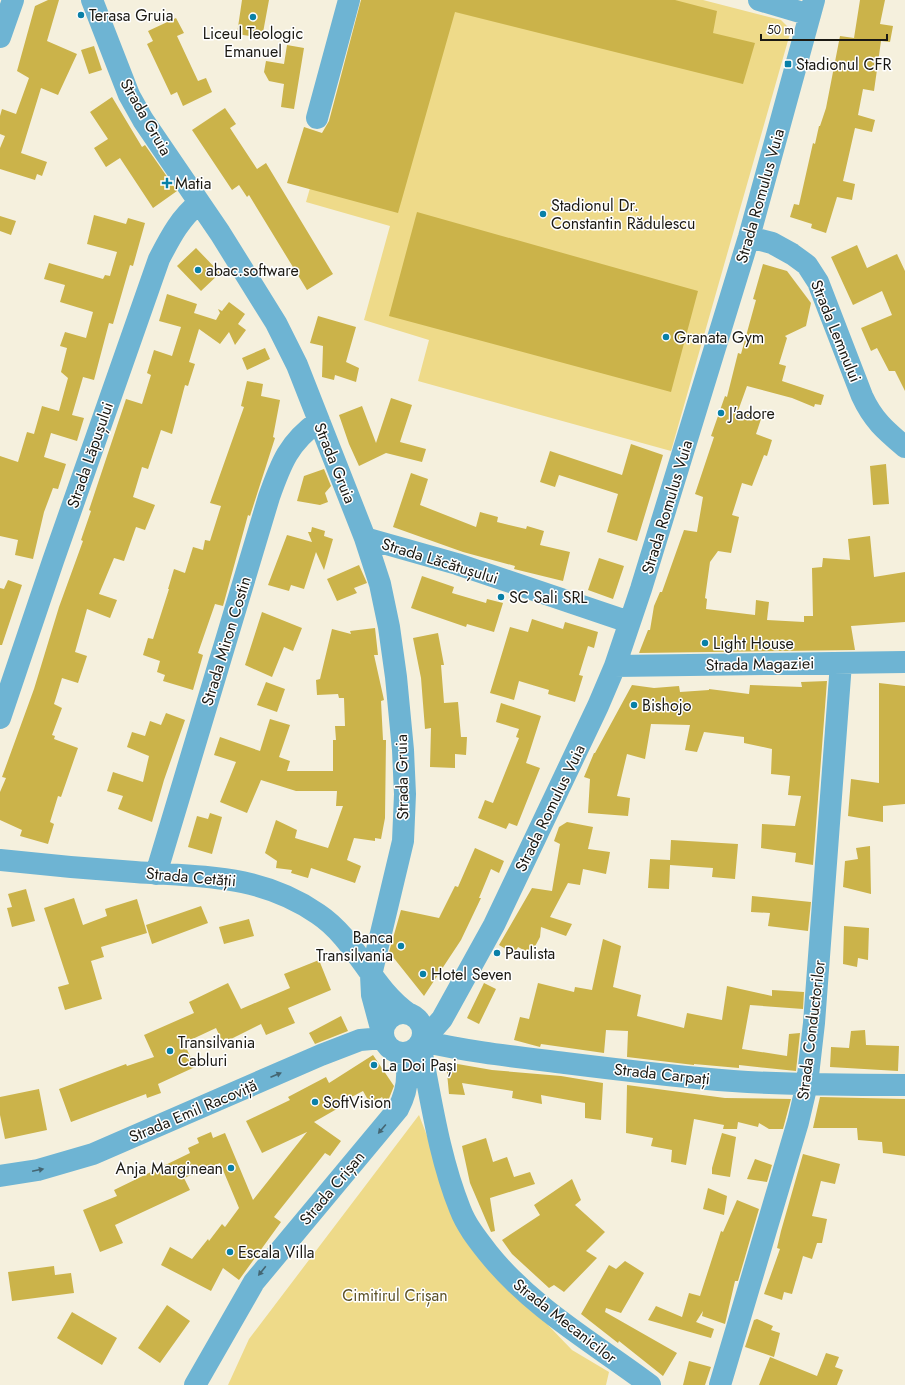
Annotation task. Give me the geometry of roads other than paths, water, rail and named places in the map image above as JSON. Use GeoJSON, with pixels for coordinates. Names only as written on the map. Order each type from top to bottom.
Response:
{"type":"FeatureCollection","features":[{"type":"Feature","properties":{"kind":"street"},"geometry":{"type":"LineString","coordinates":[[0,37],[12,0]]}},
{"type":"Feature","properties":{"kind":"street","name":"Strada Gruia"},"geometry":{"type":"LineString","coordinates":[[92,0],[129,95],[143,120],[254,284],[297,365],[365,538],[380,584],[389,627],[403,750],[405,794],[403,841],[371,975]]}},
{"type":"Feature","properties":{"kind":"street"},"geometry":{"type":"LineString","coordinates":[[317,118],[349,0]]}},
{"type":"Feature","properties":{"kind":"street"},"geometry":{"type":"LineString","coordinates":[[759,0],[812,7]]}},
{"type":"Feature","properties":{"kind":"street","name":"Strada Romulus Vuia"},"geometry":{"type":"LineString","coordinates":[[421,1040],[435,1028],[442,1019],[494,925],[598,706],[615,666],[749,237],[812,7]]}},
{"type":"Feature","properties":{"kind":"street","name":"Strada Lăpușului"},"geometry":{"type":"LineString","coordinates":[[0,718],[53,561],[159,260],[177,227],[190,211],[199,203]]}},
{"type":"Feature","properties":{"kind":"street","name":"Strada Lemnului"},"geometry":{"type":"LineString","coordinates":[[749,237],[772,243],[792,254],[807,265],[818,282],[870,414],[886,431],[905,447]]}},
{"type":"Feature","properties":{"kind":"street","name":"Strada Miron Costin"},"geometry":{"type":"LineString","coordinates":[[156,874],[267,504],[281,462],[304,432],[319,421]]}},
{"type":"Feature","properties":{"kind":"street","name":"Strada Lăcătușului"},"geometry":{"type":"LineString","coordinates":[[365,538],[457,564],[629,622]]}},
{"type":"Feature","properties":{"kind":"street","name":"Strada Magaziei"},"geometry":{"type":"LineString","coordinates":[[615,666],[905,662]]}},
{"type":"Feature","properties":{"kind":"street","name":"Strada Conductorilor"},"geometry":{"type":"LineString","coordinates":[[720,1385],[796,1130],[807,1084],[814,1023],[841,663]]}},
{"type":"Feature","properties":{"kind":"street","name":"Strada Cetății"},"geometry":{"type":"LineString","coordinates":[[0,860],[56,867],[230,878],[266,888],[292,898],[318,914],[342,933],[371,975],[397,1006],[412,1015]]}},
{"type":"Feature","properties":{"kind":"street"},"geometry":{"type":"LineString","coordinates":[[371,975],[372,995],[386,1040],[399,1053],[409,1052],[421,1040],[422,1025],[412,1015],[404,1013],[394,1015],[386,1022],[386,1040]]}},
{"type":"Feature","properties":{"kind":"street","name":"Strada Romulus Vuia"},"geometry":{"type":"LineString","coordinates":[[412,1015],[427,1014],[458,990]]}},
{"type":"Feature","properties":{"kind":"street","name":"Strada Emil Racoviță"},"geometry":{"type":"LineString","coordinates":[[0,1176],[38,1170],[93,1154],[360,1040],[386,1040]]}},
{"type":"Feature","properties":{"kind":"street","name":"Strada Mecanicilor"},"geometry":{"type":"LineString","coordinates":[[386,1040],[408,1070],[434,1117]]}},
{"type":"Feature","properties":{"kind":"street","name":"Strada Carpați"},"geometry":{"type":"LineString","coordinates":[[421,1040],[452,1048],[492,1054],[657,1075],[734,1081],[807,1084],[905,1085]]}},
{"type":"Feature","properties":{"kind":"street","name":"Strada Mecanicilor"},"geometry":{"type":"LineString","coordinates":[[421,1040],[434,1117],[450,1178],[460,1210],[474,1236],[502,1270],[534,1301],[650,1385]]}},
{"type":"Feature","properties":{"kind":"street","name":"Strada Crișan"},"geometry":{"type":"LineString","coordinates":[[195,1385],[254,1282],[398,1109],[404,1098],[408,1084],[408,1070]]}},
{"type":"Feature","properties":{"kind":"place","name":"Terasa Gruia"},"geometry":{"type":"Point","coordinates":[81,15]}},
{"type":"Feature","properties":{"kind":"place","name":"Liceul Teologic Emanuel"},"geometry":{"type":"Point","coordinates":[253,17]}},
{"type":"Feature","properties":{"kind":"place","name":"Stadionul CFR"},"geometry":{"type":"Point","coordinates":[788,64]}},
{"type":"Feature","properties":{"kind":"place","name":"Matia"},"geometry":{"type":"Point","coordinates":[167,183]}},
{"type":"Feature","properties":{"kind":"place","name":"Stadionul Dr. Constantin Rădulescu"},"geometry":{"type":"Point","coordinates":[543,214]}},
{"type":"Feature","properties":{"kind":"place","name":"abac.software"},"geometry":{"type":"Point","coordinates":[198,270]}},
{"type":"Feature","properties":{"kind":"place","name":"Granata Gym"},"geometry":{"type":"Point","coordinates":[666,337]}},
{"type":"Feature","properties":{"kind":"place","name":"J'adore"},"geometry":{"type":"Point","coordinates":[721,413]}},
{"type":"Feature","properties":{"kind":"place","name":"SC Sali SRL"},"geometry":{"type":"Point","coordinates":[501,597]}},
{"type":"Feature","properties":{"kind":"place","name":"Light House"},"geometry":{"type":"Point","coordinates":[705,643]}},
{"type":"Feature","properties":{"kind":"place","name":"Bishojo"},"geometry":{"type":"Point","coordinates":[634,705]}},
{"type":"Feature","properties":{"kind":"place","name":"Banca Transilvania"},"geometry":{"type":"Point","coordinates":[401,946]}},
{"type":"Feature","properties":{"kind":"place","name":"Paulista"},"geometry":{"type":"Point","coordinates":[497,953]}},
{"type":"Feature","properties":{"kind":"place","name":"Hotel Seven"},"geometry":{"type":"Point","coordinates":[423,974]}},
{"type":"Feature","properties":{"kind":"place","name":"Transilvania Cabluri"},"geometry":{"type":"Point","coordinates":[170,1051]}},
{"type":"Feature","properties":{"kind":"place","name":"La Doi Pași"},"geometry":{"type":"Point","coordinates":[374,1065]}},
{"type":"Feature","properties":{"kind":"place","name":"SoftVision"},"geometry":{"type":"Point","coordinates":[315,1102]}},
{"type":"Feature","properties":{"kind":"place","name":"Anja Marginean"},"geometry":{"type":"Point","coordinates":[231,1168]}},
{"type":"Feature","properties":{"kind":"place","name":"Escala Villa"},"geometry":{"type":"Point","coordinates":[230,1252]}},
{"type":"Feature","properties":{"kind":"park label","name":"Cimitirul Crișan"},"geometry":{"type":"Point","coordinates":[395,1295]}}]}
